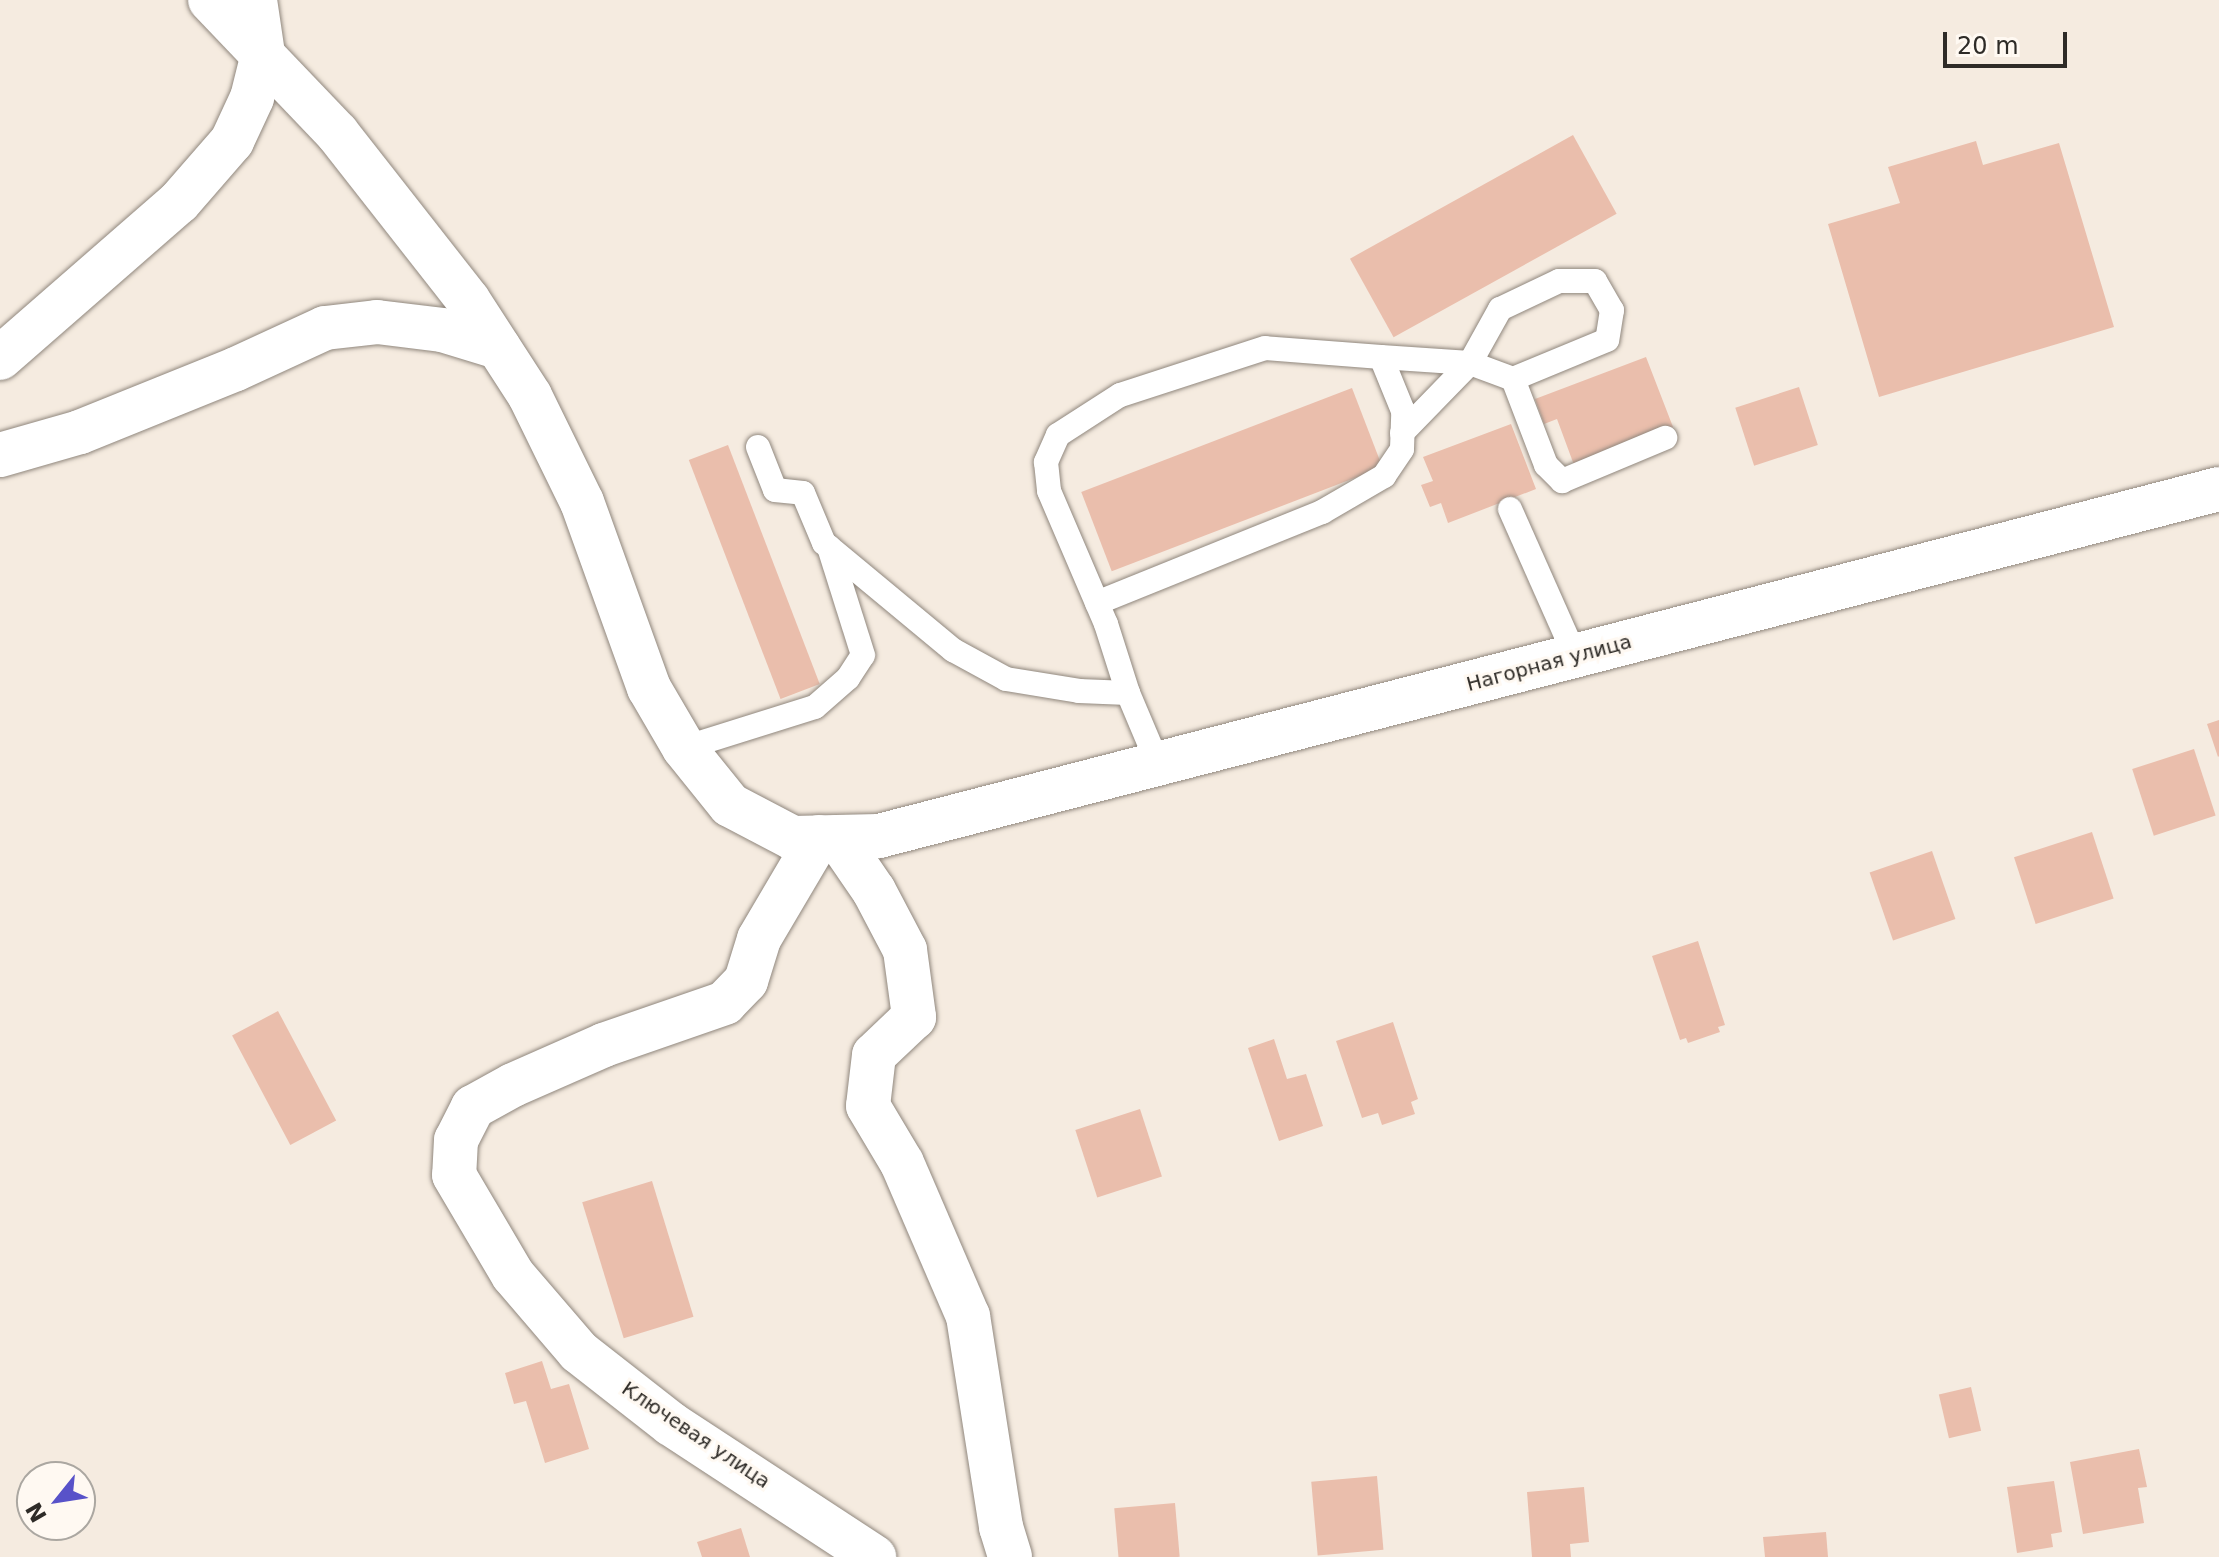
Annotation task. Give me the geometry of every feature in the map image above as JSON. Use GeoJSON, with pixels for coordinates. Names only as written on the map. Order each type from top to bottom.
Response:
{"type":"FeatureCollection","features":[{"type":"Feature","properties":{"kind":"street"},"geometry":{"type":"LineString","coordinates":[[210,0],[337,133],[468,300],[530,396],[582,502],[649,688],[684,748],[730,805],[793,838],[845,837],[905,950],[914,1017],[874,1055],[868,1106],[902,1163],[968,1316],[1001,1527],[1010,1557]]}},
{"type":"Feature","properties":{"kind":"street"},"geometry":{"type":"LineString","coordinates":[[0,358],[179,202],[232,141],[252,98],[263,54],[255,0]]}},
{"type":"Feature","properties":{"kind":"street"},"geometry":{"type":"LineString","coordinates":[[0,455],[80,432],[236,369],[325,328],[377,322],[442,330],[498,347]]}},
{"type":"Feature","properties":{"kind":"street","name":"Нагорная улица"},"geometry":{"type":"LineString","coordinates":[[845,837],[1158,764],[2219,489]]}},
{"type":"Feature","properties":{"kind":"street","name":"Ключевая улица"},"geometry":{"type":"LineString","coordinates":[[845,837],[759,939],[746,981],[725,1003],[604,1045],[513,1085],[473,1107],[456,1140],[454,1175],[513,1275],[579,1352],[671,1424],[874,1557]]}},
{"type":"Feature","properties":{"kind":"lane"},"geometry":{"type":"LineString","coordinates":[[1158,764],[1128,693],[1097,603],[1049,491],[1046,462],[1058,435],[1120,395],[1265,348],[1470,363],[1513,379],[1607,340],[1612,310],[1595,281],[1559,281],[1500,309],[1470,363],[1402,433]]}},
{"type":"Feature","properties":{"kind":"lane"},"geometry":{"type":"LineString","coordinates":[[1097,603],[1322,512],[1384,476],[1402,449],[1403,411],[1381,357]]}},
{"type":"Feature","properties":{"kind":"lane"},"geometry":{"type":"LineString","coordinates":[[1513,379],[1546,465],[1562,481],[1665,438]]}},
{"type":"Feature","properties":{"kind":"lane"},"geometry":{"type":"LineString","coordinates":[[684,748],[815,707],[848,678],[863,655],[829,547],[803,493],[775,490],[758,447]]}},
{"type":"Feature","properties":{"kind":"lane"},"geometry":{"type":"LineString","coordinates":[[1510,509],[1575,656]]}},
{"type":"Feature","properties":{"kind":"lane"},"geometry":{"type":"LineString","coordinates":[[829,547],[953,650],[1006,679],[1079,691],[1128,693]]}},
{"type":"Feature","properties":{"kind":"building"},"geometry":{"type":"Polygon","coordinates":[[[1573,135],[1617,214],[1394,337],[1350,259],[1573,135]]]}},
{"type":"Feature","properties":{"kind":"building"},"geometry":{"type":"Polygon","coordinates":[[[1976,141],[1983,165],[2059,143],[2114,327],[1879,397],[1828,224],[1900,203],[1888,167],[1976,141]]]}},
{"type":"Feature","properties":{"kind":"building"},"geometry":{"type":"Polygon","coordinates":[[[1646,357],[1673,427],[1574,465],[1557,419],[1544,424],[1535,399],[1646,357]]]}},
{"type":"Feature","properties":{"kind":"building"},"geometry":{"type":"Polygon","coordinates":[[[1799,387],[1818,445],[1754,466],[1735,408],[1799,387]]]}},
{"type":"Feature","properties":{"kind":"building"},"geometry":{"type":"Polygon","coordinates":[[[1352,388],[1382,467],[1112,571],[1081,492],[1352,388]]]}},
{"type":"Feature","properties":{"kind":"building"},"geometry":{"type":"Polygon","coordinates":[[[1511,424],[1536,489],[1448,523],[1441,503],[1430,507],[1421,485],[1433,481],[1423,457],[1511,424]]]}},
{"type":"Feature","properties":{"kind":"building"},"geometry":{"type":"Polygon","coordinates":[[[728,445],[820,684],[781,699],[689,460],[728,445]]]}},
{"type":"Feature","properties":{"kind":"building"},"geometry":{"type":"Polygon","coordinates":[[[2219,720],[2219,756],[2218,757],[2207,724],[2219,720]]]}},
{"type":"Feature","properties":{"kind":"building"},"geometry":{"type":"Polygon","coordinates":[[[2194,749],[2216,816],[2154,836],[2132,769],[2194,749]]]}},
{"type":"Feature","properties":{"kind":"building"},"geometry":{"type":"Polygon","coordinates":[[[2092,832],[2114,899],[2036,924],[2014,857],[2092,832]]]}},
{"type":"Feature","properties":{"kind":"building"},"geometry":{"type":"Polygon","coordinates":[[[1932,851],[1955,919],[1893,941],[1870,872],[1932,851]]]}},
{"type":"Feature","properties":{"kind":"building"},"geometry":{"type":"Polygon","coordinates":[[[1698,941],[1725,1025],[1718,1027],[1720,1032],[1688,1043],[1686,1038],[1680,1040],[1652,956],[1698,941]]]}},
{"type":"Feature","properties":{"kind":"building"},"geometry":{"type":"Polygon","coordinates":[[[278,1011],[336,1120],[290,1145],[232,1035],[278,1011]]]}},
{"type":"Feature","properties":{"kind":"building"},"geometry":{"type":"Polygon","coordinates":[[[1393,1022],[1418,1099],[1411,1102],[1415,1114],[1382,1125],[1378,1113],[1362,1118],[1336,1041],[1393,1022]]]}},
{"type":"Feature","properties":{"kind":"building"},"geometry":{"type":"Polygon","coordinates":[[[1274,1039],[1287,1079],[1306,1074],[1323,1126],[1279,1141],[1248,1048],[1274,1039]]]}},
{"type":"Feature","properties":{"kind":"building"},"geometry":{"type":"Polygon","coordinates":[[[1140,1109],[1162,1177],[1097,1198],[1075,1130],[1140,1109]]]}},
{"type":"Feature","properties":{"kind":"building"},"geometry":{"type":"Polygon","coordinates":[[[652,1181],[694,1317],[624,1338],[582,1202],[652,1181]]]}},
{"type":"Feature","properties":{"kind":"building"},"geometry":{"type":"Polygon","coordinates":[[[542,1361],[551,1389],[569,1384],[589,1449],[545,1463],[526,1401],[514,1404],[505,1373],[542,1361]]]}},
{"type":"Feature","properties":{"kind":"building"},"geometry":{"type":"Polygon","coordinates":[[[1971,1387],[1981,1431],[1949,1438],[1939,1394],[1971,1387]]]}},
{"type":"Feature","properties":{"kind":"building"},"geometry":{"type":"Polygon","coordinates":[[[2139,1449],[2147,1487],[2138,1488],[2144,1523],[2083,1534],[2070,1462],[2139,1449]]]}},
{"type":"Feature","properties":{"kind":"building"},"geometry":{"type":"Polygon","coordinates":[[[1377,1476],[1383,1550],[1318,1555],[1311,1482],[1377,1476]]]}},
{"type":"Feature","properties":{"kind":"building"},"geometry":{"type":"Polygon","coordinates":[[[2054,1481],[2062,1532],[2051,1534],[2053,1547],[2017,1553],[2007,1487],[2054,1481]]]}},
{"type":"Feature","properties":{"kind":"building"},"geometry":{"type":"Polygon","coordinates":[[[1584,1487],[1589,1542],[1570,1544],[1571,1557],[1532,1557],[1527,1492],[1584,1487]]]}},
{"type":"Feature","properties":{"kind":"building"},"geometry":{"type":"Polygon","coordinates":[[[1175,1503],[1180,1557],[1118,1557],[1114,1508],[1175,1503]]]}},
{"type":"Feature","properties":{"kind":"building"},"geometry":{"type":"Polygon","coordinates":[[[741,1528],[750,1557],[702,1557],[697,1542],[741,1528]]]}},
{"type":"Feature","properties":{"kind":"building"},"geometry":{"type":"Polygon","coordinates":[[[1826,1532],[1828,1557],[1765,1557],[1763,1537],[1826,1532]]]}}]}
